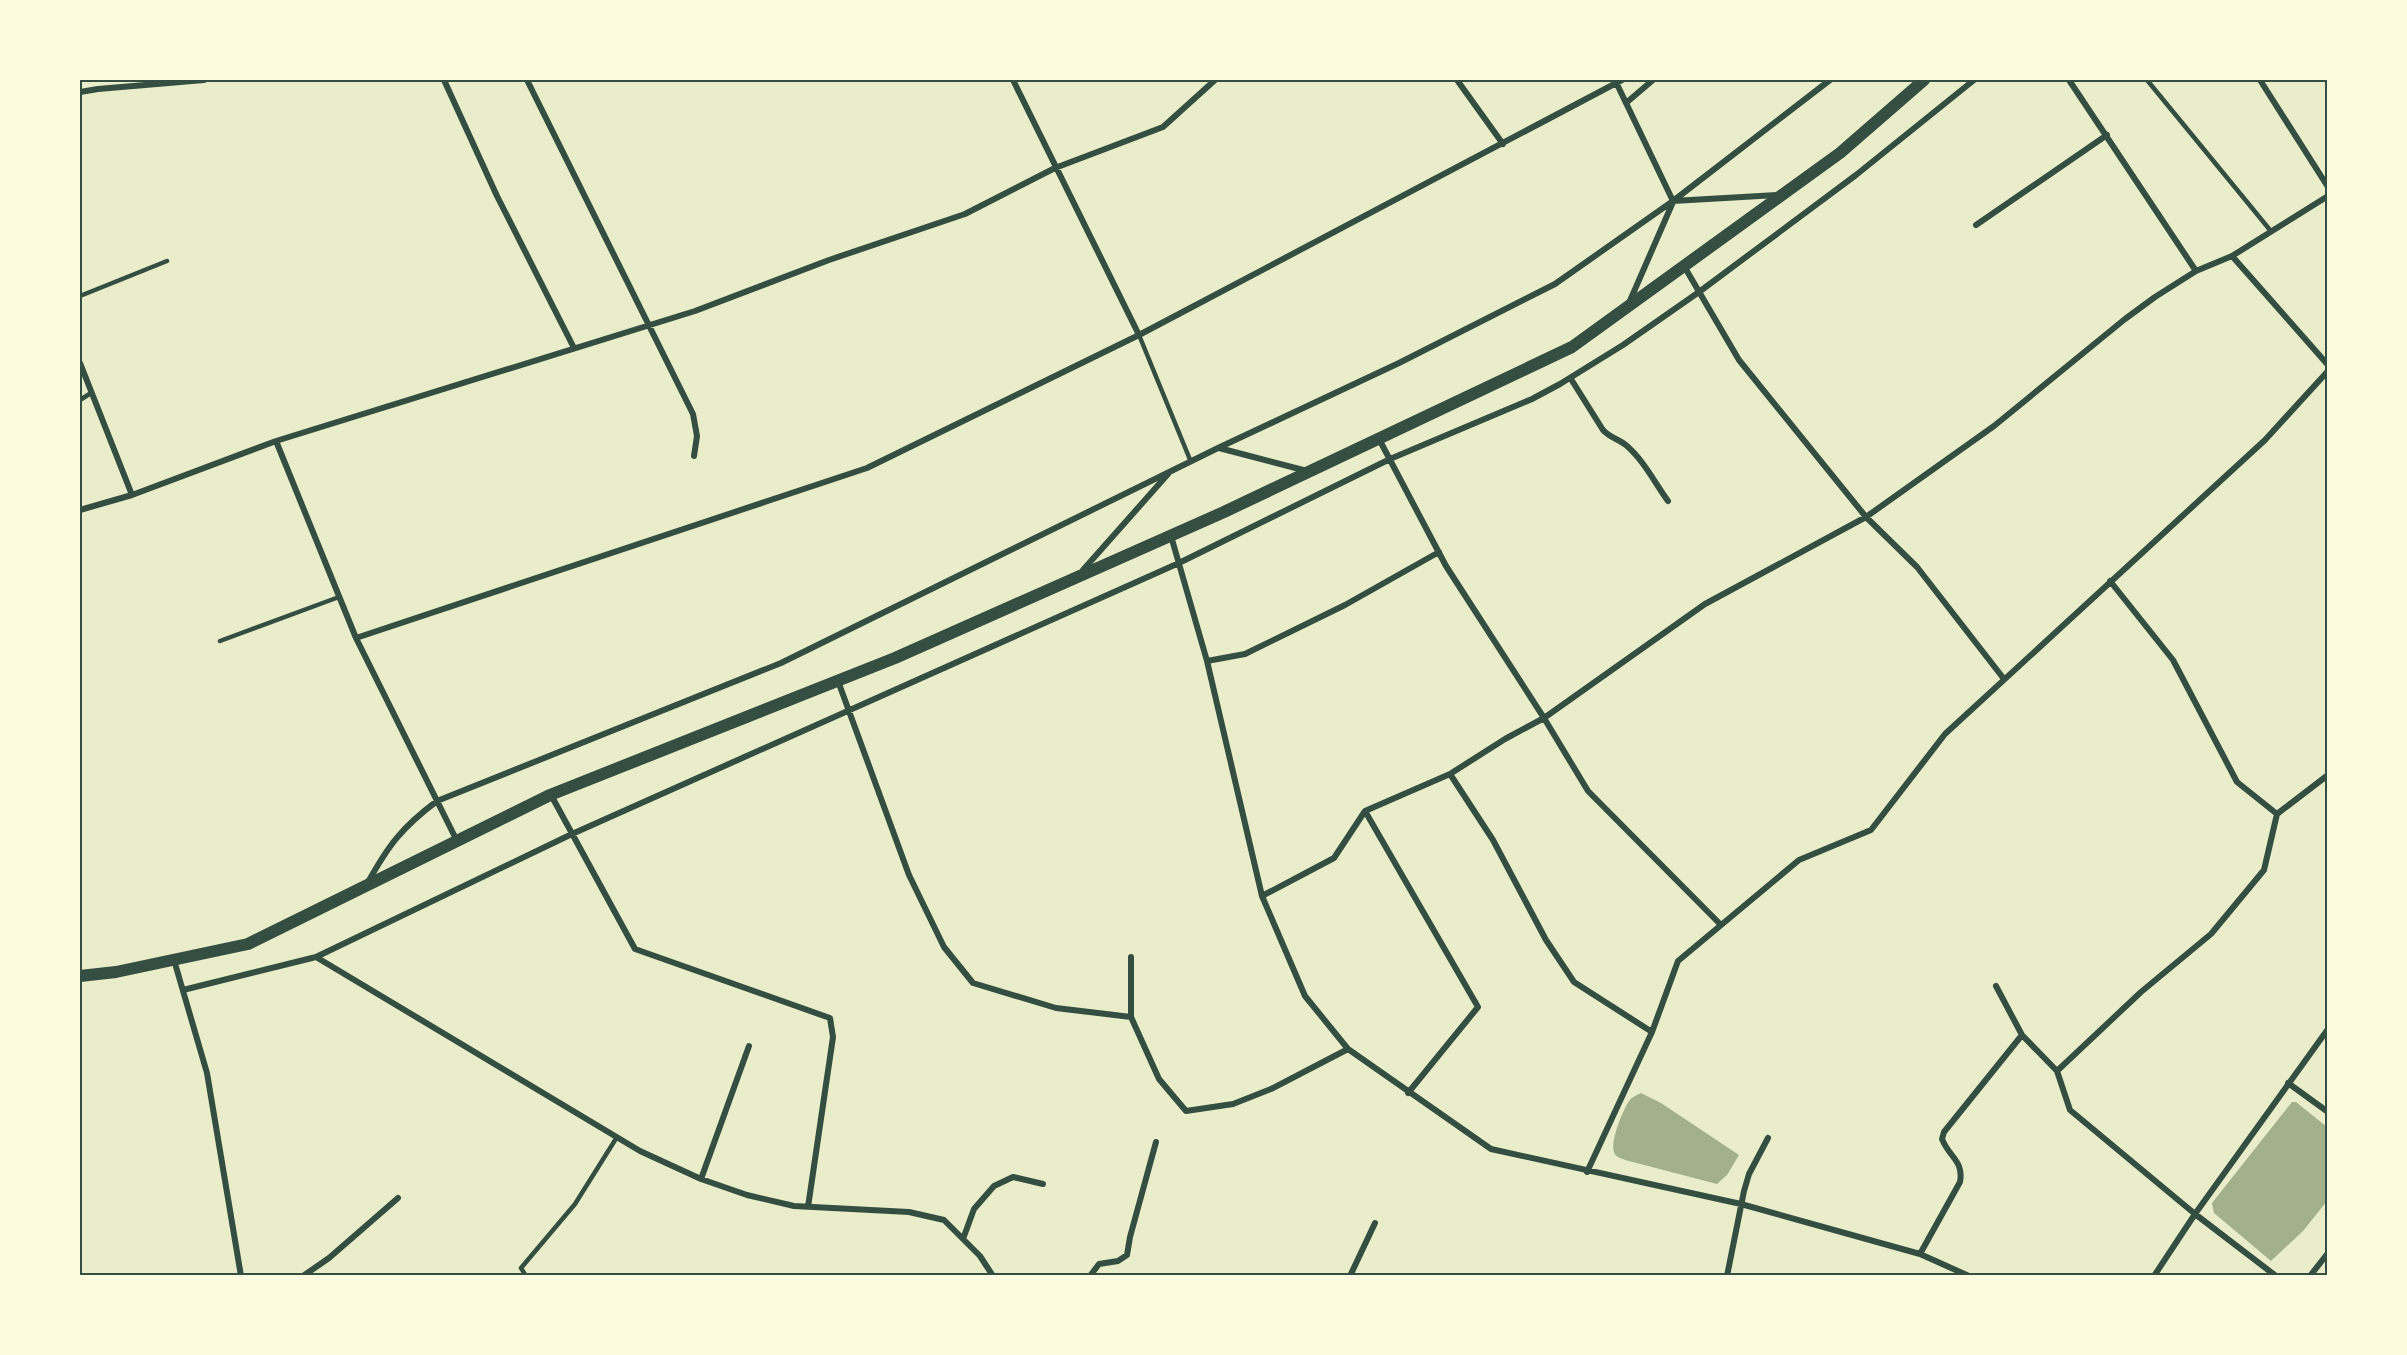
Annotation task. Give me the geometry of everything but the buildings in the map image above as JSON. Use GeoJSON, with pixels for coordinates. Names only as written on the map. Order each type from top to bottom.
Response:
{"type":"FeatureCollection","features":[{"type":"Feature","properties":{"kind":"main road"},"geometry":{"type":"LineString","coordinates":[[80,976],[116,972],[248,944],[550,795],[895,658],[1171,536],[1572,347],[1840,153],[1924,80]]}},
{"type":"Feature","properties":{"kind":"street"},"geometry":{"type":"LineString","coordinates":[[80,92],[98,88],[204,80]]}},
{"type":"Feature","properties":{"kind":"street"},"geometry":{"type":"LineString","coordinates":[[444,80],[496,196],[574,348]]}},
{"type":"Feature","properties":{"kind":"street"},"geometry":{"type":"LineString","coordinates":[[527,80],[693,414],[697,436],[694,456]]}},
{"type":"Feature","properties":{"kind":"street"},"geometry":{"type":"LineString","coordinates":[[1013,80],[1139,335]]}},
{"type":"Feature","properties":{"kind":"street"},"geometry":{"type":"LineString","coordinates":[[80,510],[132,495],[276,441],[695,311],[829,260],[965,214],[1055,168],[1163,127],[1215,80]]}},
{"type":"Feature","properties":{"kind":"street"},"geometry":{"type":"LineString","coordinates":[[1457,80],[1503,144]]}},
{"type":"Feature","properties":{"kind":"street"},"geometry":{"type":"LineString","coordinates":[[1626,103],[1653,80]]}},
{"type":"Feature","properties":{"kind":"street"},"geometry":{"type":"LineString","coordinates":[[365,887],[386,849],[411,821],[437,801],[781,663],[1218,448],[1399,363],[1554,284],[1673,201],[1830,80]]}},
{"type":"Feature","properties":{"kind":"street"},"geometry":{"type":"LineString","coordinates":[[183,990],[316,957],[572,834],[1179,563],[1390,459],[1532,399],[1571,379],[1699,292],[1856,175],[1974,80]]}},
{"type":"Feature","properties":{"kind":"street"},"geometry":{"type":"LineString","coordinates":[[2069,80],[2196,271]]}},
{"type":"Feature","properties":{"kind":"street"},"geometry":{"type":"LineString","coordinates":[[2260,80],[2328,187]]}},
{"type":"Feature","properties":{"kind":"street"},"geometry":{"type":"LineString","coordinates":[[356,638],[867,468],[1139,335],[1618,81],[1626,103],[1673,201],[1627,307]]}},
{"type":"Feature","properties":{"kind":"street"},"geometry":{"type":"LineString","coordinates":[[1976,225],[2107,135]]}},
{"type":"Feature","properties":{"kind":"street"},"geometry":{"type":"LineString","coordinates":[[1673,201],[1781,195]]}},
{"type":"Feature","properties":{"kind":"street"},"geometry":{"type":"LineString","coordinates":[[1262,896],[1334,858],[1365,811],[1450,774],[1504,739],[1544,717],[1705,604],[1866,517],[1994,426],[2124,319],[2196,271],[2232,256],[2270,230],[2328,196]]}},
{"type":"Feature","properties":{"kind":"street"},"geometry":{"type":"LineString","coordinates":[[2232,256],[2328,365]]}},
{"type":"Feature","properties":{"kind":"street"},"geometry":{"type":"LineString","coordinates":[[1684,266],[1738,360],[1866,517],[1917,567],[2004,679]]}},
{"type":"Feature","properties":{"kind":"street"},"geometry":{"type":"LineString","coordinates":[[80,363],[132,495]]}},
{"type":"Feature","properties":{"kind":"street"},"geometry":{"type":"LineString","coordinates":[[1587,1172],[1652,1032],[1678,961],[1799,860],[1871,830],[1945,734],[2265,440],[2328,371]]}},
{"type":"Feature","properties":{"kind":"street"},"geometry":{"type":"LineString","coordinates":[[1571,379],[1603,430],[1609,436],[1626,444],[1668,501]]}},
{"type":"Feature","properties":{"kind":"street"},"geometry":{"type":"LineString","coordinates":[[1379,439],[1439,552],[1544,717],[1588,791],[1721,926]]}},
{"type":"Feature","properties":{"kind":"street"},"geometry":{"type":"LineString","coordinates":[[276,441],[356,638],[457,841]]}},
{"type":"Feature","properties":{"kind":"street"},"geometry":{"type":"LineString","coordinates":[[1218,448],[1310,472]]}},
{"type":"Feature","properties":{"kind":"street"},"geometry":{"type":"LineString","coordinates":[[1077,578],[1170,472]]}},
{"type":"Feature","properties":{"kind":"street"},"geometry":{"type":"LineString","coordinates":[[1171,536],[1207,661],[1262,896],[1305,996],[1348,1049],[1491,1149],[1587,1172],[1742,1204],[1920,1254],[1969,1275]]}},
{"type":"Feature","properties":{"kind":"street"},"geometry":{"type":"LineString","coordinates":[[1207,661],[1245,654],[1345,605],[1439,552]]}},
{"type":"Feature","properties":{"kind":"street"},"geometry":{"type":"LineString","coordinates":[[2110,581],[2173,660],[2237,782],[2277,814]]}},
{"type":"Feature","properties":{"kind":"street"},"geometry":{"type":"LineString","coordinates":[[838,681],[909,875],[944,947],[973,983],[1056,1008],[1131,1017]]}},
{"type":"Feature","properties":{"kind":"street"},"geometry":{"type":"LineString","coordinates":[[1450,774],[1492,840],[1546,940],[1574,982],[1652,1032]]}},
{"type":"Feature","properties":{"kind":"street"},"geometry":{"type":"LineString","coordinates":[[2057,1071],[2141,992],[2211,934],[2264,870],[2277,814],[2328,775]]}},
{"type":"Feature","properties":{"kind":"street"},"geometry":{"type":"LineString","coordinates":[[550,795],[635,949],[831,1018],[833,1037],[807,1207]]}},
{"type":"Feature","properties":{"kind":"street"},"geometry":{"type":"LineString","coordinates":[[1365,811],[1478,1007],[1408,1093]]}},
{"type":"Feature","properties":{"kind":"street"},"geometry":{"type":"LineString","coordinates":[[316,957],[640,1151],[701,1179],[747,1196],[794,1206],[909,1212],[944,1220],[980,1256],[993,1275]]}},
{"type":"Feature","properties":{"kind":"street"},"geometry":{"type":"LineString","coordinates":[[1131,957],[1131,1017],[1159,1079],[1186,1111],[1233,1104],[1271,1089],[1348,1049]]}},
{"type":"Feature","properties":{"kind":"street"},"geometry":{"type":"LineString","coordinates":[[174,960],[207,1073],[241,1275]]}},
{"type":"Feature","properties":{"kind":"street"},"geometry":{"type":"LineString","coordinates":[[1996,986],[2022,1035],[2057,1071],[2070,1110],[2195,1214],[2276,1275]]}},
{"type":"Feature","properties":{"kind":"street"},"geometry":{"type":"LineString","coordinates":[[2154,1275],[2328,1029]]}},
{"type":"Feature","properties":{"kind":"street"},"geometry":{"type":"LineString","coordinates":[[1920,1254],[1960,1182],[1960,1166],[1941,1139],[1944,1132],[2022,1035]]}},
{"type":"Feature","properties":{"kind":"street"},"geometry":{"type":"LineString","coordinates":[[701,1179],[749,1046]]}},
{"type":"Feature","properties":{"kind":"street"},"geometry":{"type":"LineString","coordinates":[[2288,1083],[2328,1112]]}},
{"type":"Feature","properties":{"kind":"street"},"geometry":{"type":"LineString","coordinates":[[1727,1275],[1749,1174],[1768,1138]]}},
{"type":"Feature","properties":{"kind":"street"},"geometry":{"type":"LineString","coordinates":[[1090,1275],[1099,1264],[1118,1261],[1127,1256],[1156,1142]]}},
{"type":"Feature","properties":{"kind":"street"},"geometry":{"type":"LineString","coordinates":[[963,1239],[974,1209],[993,1186],[1013,1177],[1043,1184]]}},
{"type":"Feature","properties":{"kind":"street"},"geometry":{"type":"LineString","coordinates":[[303,1275],[329,1258],[398,1198]]}},
{"type":"Feature","properties":{"kind":"street"},"geometry":{"type":"LineString","coordinates":[[1350,1275],[1375,1222]]}},
{"type":"Feature","properties":{"kind":"street"},"geometry":{"type":"LineString","coordinates":[[2310,1275],[2328,1253]]}},
{"type":"Feature","properties":{"kind":"lane"},"geometry":{"type":"LineString","coordinates":[[2147,80],[2270,230]]}},
{"type":"Feature","properties":{"kind":"lane"},"geometry":{"type":"LineString","coordinates":[[80,296],[167,261]]}},
{"type":"Feature","properties":{"kind":"lane"},"geometry":{"type":"LineString","coordinates":[[1139,335],[1191,462]]}},
{"type":"Feature","properties":{"kind":"lane"},"geometry":{"type":"LineString","coordinates":[[80,400],[92,393]]}},
{"type":"Feature","properties":{"kind":"lane"},"geometry":{"type":"LineString","coordinates":[[220,640],[339,597]]}},
{"type":"Feature","properties":{"kind":"lane"},"geometry":{"type":"LineString","coordinates":[[526,1275],[521,1268],[574,1204],[617,1137]]}},
{"type":"Feature","properties":{"kind":"shaded area"},"geometry":{"type":"Polygon","coordinates":[[[1641,1093],[1661,1103],[1739,1155],[1727,1175],[1717,1184],[1618,1157],[1613,1147],[1615,1133],[1629,1101],[1641,1093]]]}},
{"type":"Feature","properties":{"kind":"shaded area"},"geometry":{"type":"Polygon","coordinates":[[[2292,1102],[2296,1102],[2327,1127],[2327,1201],[2303,1231],[2271,1261],[2214,1213],[2212,1203],[2292,1102]]]}}]}
